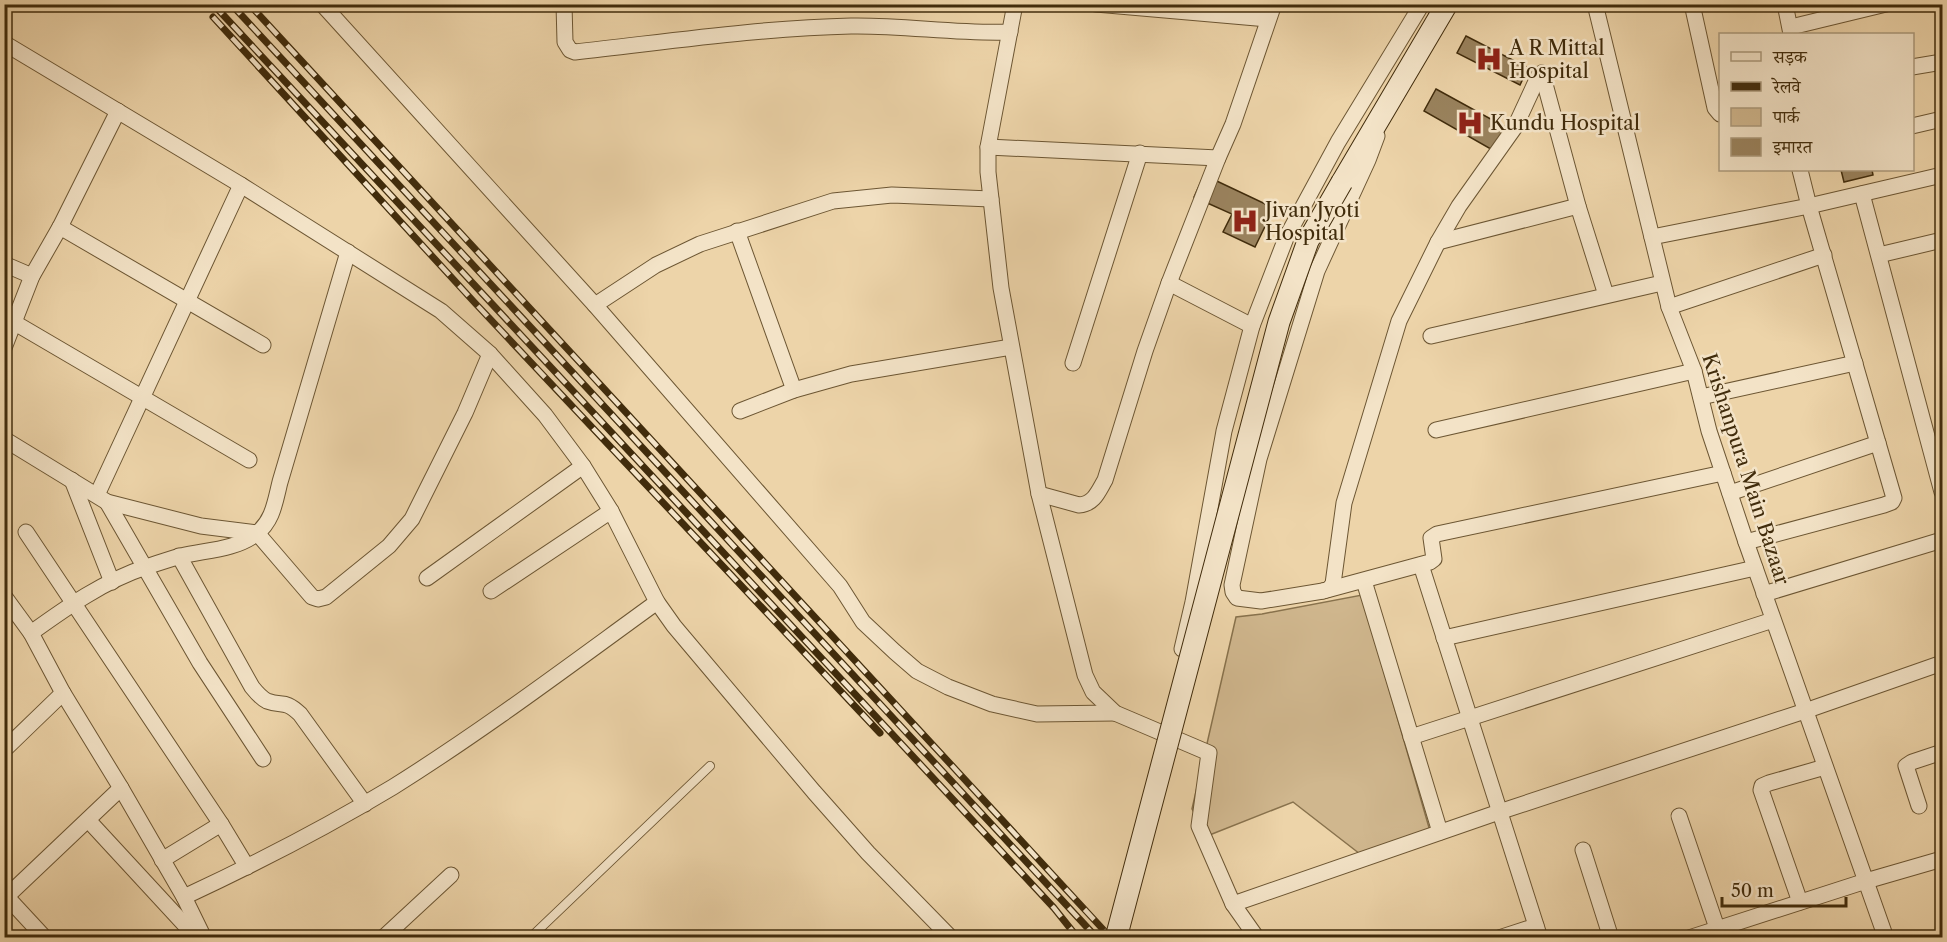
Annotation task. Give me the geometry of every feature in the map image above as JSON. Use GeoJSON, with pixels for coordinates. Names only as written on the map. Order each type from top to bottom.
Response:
{"type":"FeatureCollection","features":[{"type":"Feature","properties":{"kind":"main road"},"geometry":{"type":"LineString","coordinates":[[1116,938],[1279,322],[1308,241],[1447,4]]}},
{"type":"Feature","properties":{"kind":"street"},"geometry":{"type":"LineString","coordinates":[[322,4],[595,305],[840,586],[863,622],[917,671],[992,704],[1022,712],[1050,715],[1115,713]]}},
{"type":"Feature","properties":{"kind":"street"},"geometry":{"type":"LineString","coordinates":[[564,4],[565,42],[570,50],[575,52],[818,27],[901,27],[974,33],[1010,32]]}},
{"type":"Feature","properties":{"kind":"street"},"geometry":{"type":"LineString","coordinates":[[1016,4],[988,147],[991,199],[1001,288],[1039,495],[1085,675],[1093,692],[1115,713],[1209,753],[1199,825],[1233,904],[1257,938]]}},
{"type":"Feature","properties":{"kind":"street"},"geometry":{"type":"LineString","coordinates":[[1096,4],[1268,19]]}},
{"type":"Feature","properties":{"kind":"street"},"geometry":{"type":"LineString","coordinates":[[1039,495],[1079,505],[1086,504],[1096,497],[1105,480],[1145,351],[1169,283],[1233,124],[1274,4]]}},
{"type":"Feature","properties":{"kind":"street"},"geometry":{"type":"LineString","coordinates":[[1162,733],[1193,602],[1224,431],[1252,326],[1286,238],[1338,142],[1422,4]]}},
{"type":"Feature","properties":{"kind":"street","name":"Krishanpura Main Bazaar"},"geometry":{"type":"LineString","coordinates":[[1595,4],[1669,307],[1694,371],[1709,430],[1746,542],[1886,938]]}},
{"type":"Feature","properties":{"kind":"street"},"geometry":{"type":"LineString","coordinates":[[1692,4],[1715,108],[1719,113]]}},
{"type":"Feature","properties":{"kind":"street"},"geometry":{"type":"LineString","coordinates":[[1785,4],[1791,31],[1886,4]]}},
{"type":"Feature","properties":{"kind":"street"},"geometry":{"type":"LineString","coordinates":[[5,45],[241,185],[441,311],[490,354],[545,415],[583,466],[611,511],[657,602],[674,626],[868,853],[951,938]]}},
{"type":"Feature","properties":{"kind":"street"},"geometry":{"type":"LineString","coordinates":[[1914,67],[1942,62]]}},
{"type":"Feature","properties":{"kind":"street"},"geometry":{"type":"LineString","coordinates":[[1323,591],[1329,589],[1333,584],[1344,503],[1399,321],[1438,242],[1459,206],[1515,126],[1541,73],[1544,74],[1578,206],[1606,295]]}},
{"type":"Feature","properties":{"kind":"street"},"geometry":{"type":"LineString","coordinates":[[1391,99],[1368,160],[1317,271],[1259,459],[1232,585],[1233,592],[1238,598],[1261,601],[1323,591],[1364,581],[1421,566],[1434,559],[1431,542],[1433,535],[1723,473]]}},
{"type":"Feature","properties":{"kind":"street"},"geometry":{"type":"LineString","coordinates":[[4,348],[32,276],[118,111]]}},
{"type":"Feature","properties":{"kind":"street"},"geometry":{"type":"LineString","coordinates":[[1914,126],[1942,119]]}},
{"type":"Feature","properties":{"kind":"street"},"geometry":{"type":"LineString","coordinates":[[988,147],[1218,158]]}},
{"type":"Feature","properties":{"kind":"street"},"geometry":{"type":"LineString","coordinates":[[1073,363],[1140,153]]}},
{"type":"Feature","properties":{"kind":"street"},"geometry":{"type":"LineString","coordinates":[[1746,542],[1884,506],[1892,502],[1894,498],[1800,171]]}},
{"type":"Feature","properties":{"kind":"street"},"geometry":{"type":"LineString","coordinates":[[1652,237],[1809,206],[1942,175]]}},
{"type":"Feature","properties":{"kind":"street"},"geometry":{"type":"LineString","coordinates":[[102,498],[143,398],[241,185]]}},
{"type":"Feature","properties":{"kind":"street"},"geometry":{"type":"LineString","coordinates":[[1862,194],[1942,492]]}},
{"type":"Feature","properties":{"kind":"street"},"geometry":{"type":"LineString","coordinates":[[595,305],[656,265],[700,244],[806,208],[833,201],[892,195],[991,199]]}},
{"type":"Feature","properties":{"kind":"street"},"geometry":{"type":"LineString","coordinates":[[1438,242],[1578,206]]}},
{"type":"Feature","properties":{"kind":"street"},"geometry":{"type":"LineString","coordinates":[[60,226],[263,345]]}},
{"type":"Feature","properties":{"kind":"street"},"geometry":{"type":"LineString","coordinates":[[737,231],[794,390]]}},
{"type":"Feature","properties":{"kind":"street"},"geometry":{"type":"LineString","coordinates":[[1879,255],[1942,240]]}},
{"type":"Feature","properties":{"kind":"street"},"geometry":{"type":"LineString","coordinates":[[31,633],[73,602],[144,567],[179,556],[244,542],[267,524],[272,514],[348,252]]}},
{"type":"Feature","properties":{"kind":"street"},"geometry":{"type":"LineString","coordinates":[[1669,307],[1824,255]]}},
{"type":"Feature","properties":{"kind":"street"},"geometry":{"type":"LineString","coordinates":[[4,264],[32,276]]}},
{"type":"Feature","properties":{"kind":"street"},"geometry":{"type":"LineString","coordinates":[[1169,283],[1252,326]]}},
{"type":"Feature","properties":{"kind":"street"},"geometry":{"type":"LineString","coordinates":[[1431,336],[1662,283]]}},
{"type":"Feature","properties":{"kind":"street"},"geometry":{"type":"LineString","coordinates":[[15,323],[249,460]]}},
{"type":"Feature","properties":{"kind":"street"},"geometry":{"type":"LineString","coordinates":[[740,411],[794,390],[879,368],[1011,347]]}},
{"type":"Feature","properties":{"kind":"street"},"geometry":{"type":"LineString","coordinates":[[4,439],[102,498],[201,526],[257,533],[312,597],[318,599],[326,597],[389,546],[412,519],[465,413],[490,354]]}},
{"type":"Feature","properties":{"kind":"street"},"geometry":{"type":"LineString","coordinates":[[1701,397],[1855,363]]}},
{"type":"Feature","properties":{"kind":"street"},"geometry":{"type":"LineString","coordinates":[[1436,430],[1694,371]]}},
{"type":"Feature","properties":{"kind":"street"},"geometry":{"type":"LineString","coordinates":[[1730,493],[1878,443]]}},
{"type":"Feature","properties":{"kind":"street"},"geometry":{"type":"LineString","coordinates":[[427,578],[583,466]]}},
{"type":"Feature","properties":{"kind":"street"},"geometry":{"type":"LineString","coordinates":[[72,480],[112,582]]}},
{"type":"Feature","properties":{"kind":"street"},"geometry":{"type":"LineString","coordinates":[[102,498],[200,663],[263,759]]}},
{"type":"Feature","properties":{"kind":"street"},"geometry":{"type":"LineString","coordinates":[[491,591],[611,511]]}},
{"type":"Feature","properties":{"kind":"street"},"geometry":{"type":"LineString","coordinates":[[26,532],[221,824],[247,867]]}},
{"type":"Feature","properties":{"kind":"street"},"geometry":{"type":"LineString","coordinates":[[1764,594],[1942,540]]}},
{"type":"Feature","properties":{"kind":"street"},"geometry":{"type":"LineString","coordinates":[[179,556],[252,687],[267,701],[283,703],[293,707],[300,714],[364,804]]}},
{"type":"Feature","properties":{"kind":"street"},"geometry":{"type":"LineString","coordinates":[[1421,566],[1538,932],[1499,938]]}},
{"type":"Feature","properties":{"kind":"street"},"geometry":{"type":"LineString","coordinates":[[1444,638],[1755,568]]}},
{"type":"Feature","properties":{"kind":"street"},"geometry":{"type":"LineString","coordinates":[[1364,581],[1440,832]]}},
{"type":"Feature","properties":{"kind":"street"},"geometry":{"type":"LineString","coordinates":[[4,596],[31,633],[63,693],[184,897],[204,938]]}},
{"type":"Feature","properties":{"kind":"street"},"geometry":{"type":"LineString","coordinates":[[184,897],[247,867],[364,804],[502,715],[657,602]]}},
{"type":"Feature","properties":{"kind":"street"},"geometry":{"type":"LineString","coordinates":[[1411,737],[1773,620]]}},
{"type":"Feature","properties":{"kind":"street"},"geometry":{"type":"LineString","coordinates":[[1233,904],[1942,663]]}},
{"type":"Feature","properties":{"kind":"street"},"geometry":{"type":"LineString","coordinates":[[4,750],[63,693]]}},
{"type":"Feature","properties":{"kind":"street"},"geometry":{"type":"LineString","coordinates":[[1919,806],[1906,766],[1942,752]]}},
{"type":"Feature","properties":{"kind":"street"},"geometry":{"type":"LineString","coordinates":[[1800,902],[1761,790],[1762,786],[1769,783],[1825,767]]}},
{"type":"Feature","properties":{"kind":"street"},"geometry":{"type":"LineString","coordinates":[[45,938],[6,898],[121,788]]}},
{"type":"Feature","properties":{"kind":"street"},"geometry":{"type":"LineString","coordinates":[[1679,816],[1718,928]]}},
{"type":"Feature","properties":{"kind":"street"},"geometry":{"type":"LineString","coordinates":[[88,820],[197,938]]}},
{"type":"Feature","properties":{"kind":"street"},"geometry":{"type":"LineString","coordinates":[[162,860],[221,824]]}},
{"type":"Feature","properties":{"kind":"street"},"geometry":{"type":"LineString","coordinates":[[1583,850],[1611,938]]}},
{"type":"Feature","properties":{"kind":"street"},"geometry":{"type":"LineString","coordinates":[[1689,938],[1942,859]]}},
{"type":"Feature","properties":{"kind":"street"},"geometry":{"type":"LineString","coordinates":[[382,938],[451,875]]}},
{"type":"Feature","properties":{"kind":"lane"},"geometry":{"type":"LineString","coordinates":[[530,938],[710,766]]}},
{"type":"Feature","properties":{"kind":"green space"},"geometry":{"type":"Polygon","coordinates":[[[1362,595],[1430,831],[1360,854],[1293,802],[1207,836],[1192,809],[1236,617],[1362,595]]]}},
{"type":"Feature","properties":{"kind":"building"},"geometry":{"type":"Polygon","coordinates":[[[1466,36],[1528,68],[1520,85],[1457,53],[1466,36]]]}},
{"type":"Feature","properties":{"kind":"building"},"geometry":{"type":"Polygon","coordinates":[[[1436,89],[1509,129],[1496,152],[1424,111],[1436,89]]]}},
{"type":"Feature","properties":{"kind":"building"},"geometry":{"type":"Polygon","coordinates":[[[1841,171],[1872,171],[1873,175],[1844,182],[1841,171]]]}},
{"type":"Feature","properties":{"kind":"building"},"geometry":{"type":"Polygon","coordinates":[[[1204,175],[1274,208],[1255,247],[1223,232],[1232,214],[1194,197],[1204,175]]]}},
{"type":"Feature","properties":{"kind":"railway"},"geometry":{"type":"LineString","coordinates":[[213,4],[1054,908],[1078,938]]}},
{"type":"Feature","properties":{"kind":"railway"},"geometry":{"type":"LineString","coordinates":[[231,4],[1097,938]]}},
{"type":"Feature","properties":{"kind":"railway"},"geometry":{"type":"LineString","coordinates":[[249,4],[1111,938]]}},
{"type":"Feature","properties":{"kind":"railway"},"geometry":{"type":"LineString","coordinates":[[213,17],[475,303],[880,733]]}},
{"type":"Feature","properties":{"kind":"place","name":"A R Mittal Hospital"},"geometry":{"type":"Point","coordinates":[1489,59]}},
{"type":"Feature","properties":{"kind":"place","name":"Kundu Hospital"},"geometry":{"type":"Point","coordinates":[1470,123]}},
{"type":"Feature","properties":{"kind":"place","name":"Jivan Jyoti Hospital"},"geometry":{"type":"Point","coordinates":[1245,221]}}]}
